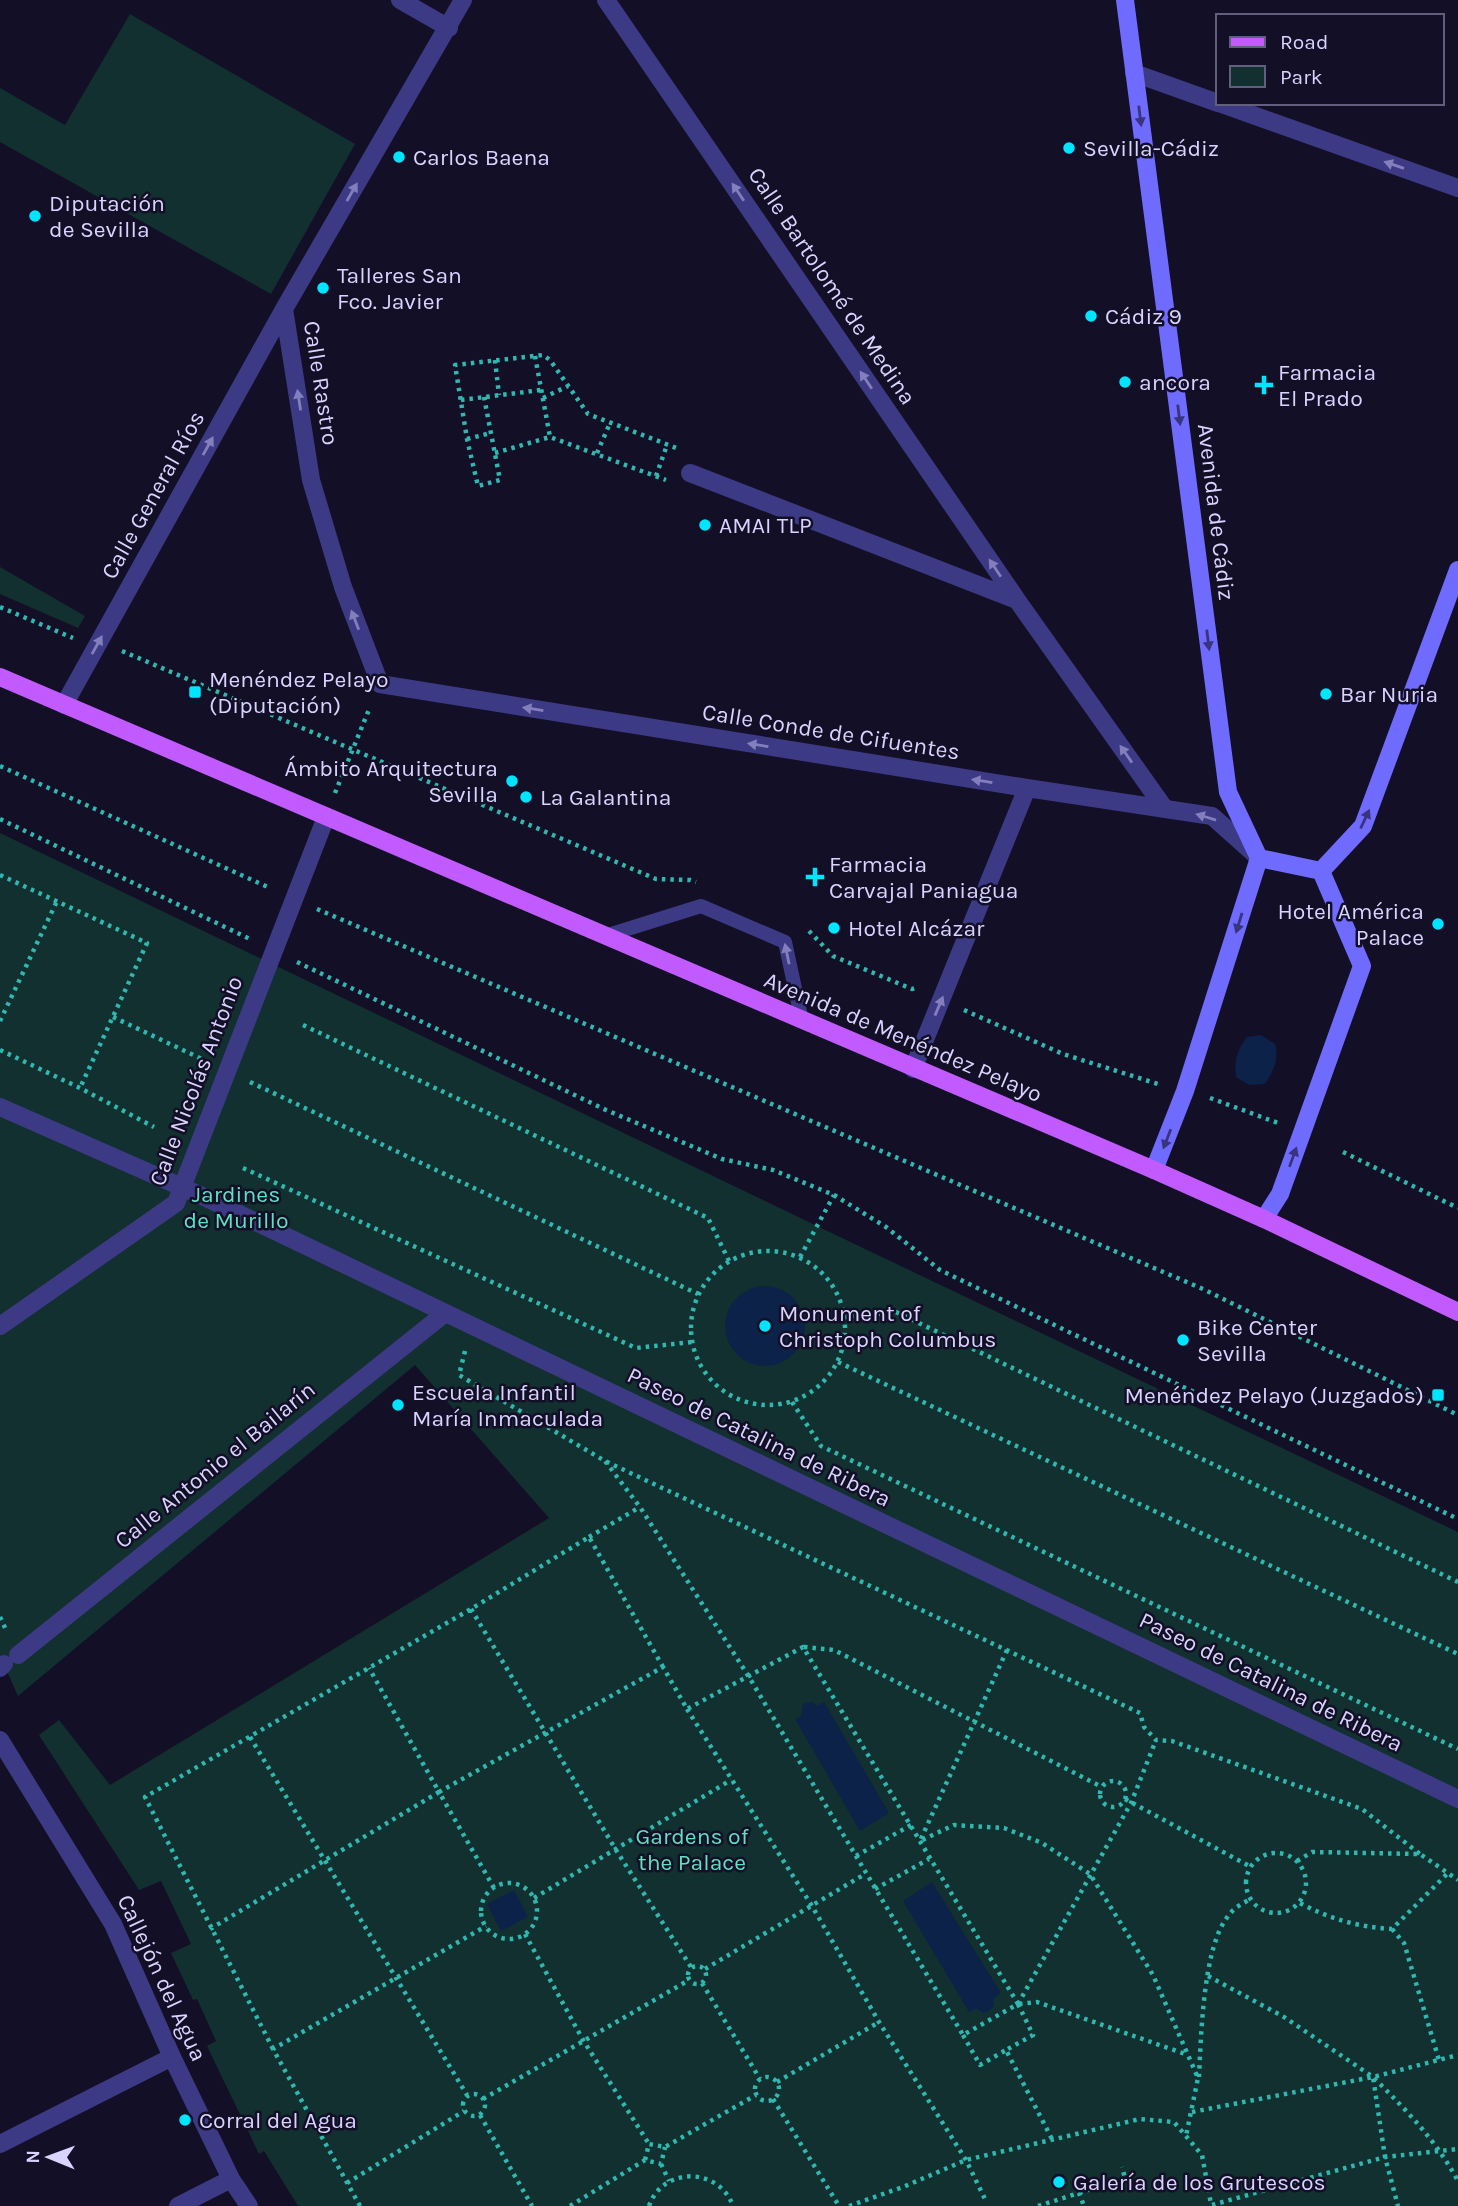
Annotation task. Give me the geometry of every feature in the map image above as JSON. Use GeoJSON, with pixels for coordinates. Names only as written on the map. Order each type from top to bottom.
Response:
{"type":"FeatureCollection","features":[{"type":"Feature","properties":{"kind":"main road"},"geometry":{"type":"LineString","coordinates":[[0,677],[64,705]]}},
{"type":"Feature","properties":{"kind":"main road","name":"Avenida de Menéndez Pelayo"},"geometry":{"type":"LineString","coordinates":[[64,705],[1154,1170],[1264,1219],[1458,1312]]}},
{"type":"Feature","properties":{"kind":"street"},"geometry":{"type":"LineString","coordinates":[[400,0],[449,28]]}},
{"type":"Feature","properties":{"kind":"street","name":"Calle Rastro"},"geometry":{"type":"LineString","coordinates":[[380,684],[343,587],[311,480],[284,309],[463,0]]}},
{"type":"Feature","properties":{"kind":"street","name":"Calle Bartolomé de Medina"},"geometry":{"type":"LineString","coordinates":[[606,0],[1017,600],[1165,809]]}},
{"type":"Feature","properties":{"kind":"street","name":"Avenida de Cádiz"},"geometry":{"type":"LineString","coordinates":[[1125,0],[1228,792],[1259,858]]}},
{"type":"Feature","properties":{"kind":"street"},"geometry":{"type":"LineString","coordinates":[[1134,73],[1216,102]]}},
{"type":"Feature","properties":{"kind":"street"},"geometry":{"type":"LineString","coordinates":[[1225,105],[1458,188]]}},
{"type":"Feature","properties":{"kind":"street","name":"Calle General Ríos"},"geometry":{"type":"LineString","coordinates":[[64,705],[284,309]]}},
{"type":"Feature","properties":{"kind":"street"},"geometry":{"type":"LineString","coordinates":[[690,473],[1017,600]]}},
{"type":"Feature","properties":{"kind":"street"},"geometry":{"type":"LineString","coordinates":[[1321,871],[1363,826],[1458,570]]}},
{"type":"Feature","properties":{"kind":"street","name":"Calle Conde de Cifuentes"},"geometry":{"type":"LineString","coordinates":[[380,684],[1212,816],[1259,858]]}},
{"type":"Feature","properties":{"kind":"street"},"geometry":{"type":"LineString","coordinates":[[913,1069],[1027,788]]}},
{"type":"Feature","properties":{"kind":"street","name":"Calle Nicolás Antonio"},"geometry":{"type":"LineString","coordinates":[[0,1326],[176,1203],[326,817]]}},
{"type":"Feature","properties":{"kind":"street"},"geometry":{"type":"LineString","coordinates":[[1154,1170],[1185,1091],[1259,858],[1321,871]]}},
{"type":"Feature","properties":{"kind":"street"},"geometry":{"type":"LineString","coordinates":[[1264,1219],[1280,1194],[1362,966],[1321,871]]}},
{"type":"Feature","properties":{"kind":"street","name":"Paseo de Catalina de Ribera"},"geometry":{"type":"LineString","coordinates":[[0,1107],[182,1187],[1458,1798]]}},
{"type":"Feature","properties":{"kind":"street","name":"Calle Antonio el Bailarín"},"geometry":{"type":"LineString","coordinates":[[7,1663],[444,1314]]}},
{"type":"Feature","properties":{"kind":"street","name":"Callejón del Agua"},"geometry":{"type":"LineString","coordinates":[[0,1740],[113,1924],[172,2057],[232,2179],[249,2206]]}},
{"type":"Feature","properties":{"kind":"street"},"geometry":{"type":"LineString","coordinates":[[0,2144],[172,2057]]}},
{"type":"Feature","properties":{"kind":"street"},"geometry":{"type":"LineString","coordinates":[[178,2206],[232,2179]]}},
{"type":"Feature","properties":{"kind":"lane"},"geometry":{"type":"LineString","coordinates":[[605,936],[701,906],[785,942],[802,1021]]}},
{"type":"Feature","properties":{"kind":"path"},"geometry":{"type":"LineString","coordinates":[[484,397],[500,480],[478,486],[455,365],[543,355],[550,360],[588,414],[685,452]]}},
{"type":"Feature","properties":{"kind":"path"},"geometry":{"type":"LineString","coordinates":[[535,356],[550,437]]}},
{"type":"Feature","properties":{"kind":"path"},"geometry":{"type":"LineString","coordinates":[[495,360],[499,396]]}},
{"type":"Feature","properties":{"kind":"path"},"geometry":{"type":"LineString","coordinates":[[543,398],[568,386]]}},
{"type":"Feature","properties":{"kind":"path"},"geometry":{"type":"LineString","coordinates":[[461,400],[541,390]]}},
{"type":"Feature","properties":{"kind":"path"},"geometry":{"type":"LineString","coordinates":[[597,453],[610,423]]}},
{"type":"Feature","properties":{"kind":"path"},"geometry":{"type":"LineString","coordinates":[[467,439],[491,433]]}},
{"type":"Feature","properties":{"kind":"path"},"geometry":{"type":"LineString","coordinates":[[495,453],[550,437],[674,483]]}},
{"type":"Feature","properties":{"kind":"path"},"geometry":{"type":"LineString","coordinates":[[656,476],[667,445]]}},
{"type":"Feature","properties":{"kind":"path"},"geometry":{"type":"LineString","coordinates":[[0,607],[78,640],[99,641],[656,879],[690,880],[702,885]]}},
{"type":"Feature","properties":{"kind":"path"},"geometry":{"type":"LineString","coordinates":[[326,817],[380,684]]}},
{"type":"Feature","properties":{"kind":"path"},"geometry":{"type":"LineString","coordinates":[[0,766],[293,899],[1203,1289],[1458,1415]]}},
{"type":"Feature","properties":{"kind":"path"},"geometry":{"type":"LineString","coordinates":[[0,819],[606,1110],[722,1160],[773,1170],[834,1195],[886,1227],[940,1270],[1458,1519]]}},
{"type":"Feature","properties":{"kind":"path"},"geometry":{"type":"LineString","coordinates":[[0,876],[146,943],[80,1088]]}},
{"type":"Feature","properties":{"kind":"path"},"geometry":{"type":"LineString","coordinates":[[0,1021],[57,901]]}},
{"type":"Feature","properties":{"kind":"path"},"geometry":{"type":"LineString","coordinates":[[801,923],[833,956],[912,989],[951,977],[965,1012],[1063,1054],[1158,1084]]}},
{"type":"Feature","properties":{"kind":"path"},"geometry":{"type":"LineString","coordinates":[[113,1017],[698,1294]]}},
{"type":"Feature","properties":{"kind":"path"},"geometry":{"type":"LineString","coordinates":[[303,1025],[708,1218],[729,1261]]}},
{"type":"Feature","properties":{"kind":"path"},"geometry":{"type":"LineString","coordinates":[[0,1050],[154,1127]]}},
{"type":"Feature","properties":{"kind":"path"},"geometry":{"type":"LineString","coordinates":[[1203,1096],[1280,1124]]}},
{"type":"Feature","properties":{"kind":"path"},"geometry":{"type":"LineString","coordinates":[[1343,1152],[1458,1208]]}},
{"type":"Feature","properties":{"kind":"path"},"geometry":{"type":"LineString","coordinates":[[243,1168],[636,1348],[692,1342]]}},
{"type":"Feature","properties":{"kind":"path"},"geometry":{"type":"LineString","coordinates":[[800,1257],[834,1195]]}},
{"type":"Feature","properties":{"kind":"path"},"geometry":{"type":"LineString","coordinates":[[783,1252],[800,1257],[817,1267],[830,1281],[839,1298],[845,1317],[845,1340],[838,1362],[819,1387],[792,1402],[770,1406],[748,1404],[728,1395],[711,1381],[699,1363],[692,1342],[692,1318],[698,1294],[711,1276],[729,1261],[746,1254],[783,1252]]}},
{"type":"Feature","properties":{"kind":"path"},"geometry":{"type":"LineString","coordinates":[[845,1317],[896,1312],[1458,1582]]}},
{"type":"Feature","properties":{"kind":"path"},"geometry":{"type":"LineString","coordinates":[[470,1326],[459,1376],[604,1461],[1140,1713],[1144,1727],[1156,1740],[1182,1744],[1362,1808],[1458,1880]]}},
{"type":"Feature","properties":{"kind":"path"},"geometry":{"type":"LineString","coordinates":[[838,1362],[1458,1654]]}},
{"type":"Feature","properties":{"kind":"path"},"geometry":{"type":"LineString","coordinates":[[792,1402],[821,1446],[1458,1749]]}},
{"type":"Feature","properties":{"kind":"path"},"geometry":{"type":"LineString","coordinates":[[604,1461],[640,1507],[749,1676],[980,2065],[1033,2035],[1018,2004],[803,1647]]}},
{"type":"Feature","properties":{"kind":"path"},"geometry":{"type":"LineString","coordinates":[[360,2206],[273,2049],[145,1797],[471,1609],[640,1507]]}},
{"type":"Feature","properties":{"kind":"path"},"geometry":{"type":"LineString","coordinates":[[589,1537],[687,1709],[812,1906],[879,2022],[965,2160],[985,2199]]}},
{"type":"Feature","properties":{"kind":"path"},"geometry":{"type":"LineString","coordinates":[[471,1609],[616,1850],[691,1967]]}},
{"type":"Feature","properties":{"kind":"path"},"geometry":{"type":"LineString","coordinates":[[687,1709],[803,1647],[834,1650],[1102,1787]]}},
{"type":"Feature","properties":{"kind":"path"},"geometry":{"type":"LineString","coordinates":[[920,1841],[1007,1650]]}},
{"type":"Feature","properties":{"kind":"path"},"geometry":{"type":"LineString","coordinates":[[210,1929],[439,1792],[663,1667]]}},
{"type":"Feature","properties":{"kind":"path"},"geometry":{"type":"LineString","coordinates":[[369,1668],[494,1888]]}},
{"type":"Feature","properties":{"kind":"path"},"geometry":{"type":"LineString","coordinates":[[250,1737],[467,2095]]}},
{"type":"Feature","properties":{"kind":"path"},"geometry":{"type":"LineString","coordinates":[[1018,2004],[1131,1803],[1156,1740]]}},
{"type":"Feature","properties":{"kind":"path"},"geometry":{"type":"LineString","coordinates":[[534,1898],[732,1780]]}},
{"type":"Feature","properties":{"kind":"path"},"geometry":{"type":"LineString","coordinates":[[1107,1783],[1119,1783],[1126,1793],[1125,1799],[1120,1805],[1107,1805],[1102,1801],[1102,1787],[1107,1783]]}},
{"type":"Feature","properties":{"kind":"path"},"geometry":{"type":"LineString","coordinates":[[1125,1799],[1251,1867]]}},
{"type":"Feature","properties":{"kind":"path"},"geometry":{"type":"LineString","coordinates":[[856,1856],[911,1825]]}},
{"type":"Feature","properties":{"kind":"path"},"geometry":{"type":"LineString","coordinates":[[920,1841],[954,1825],[1004,1828],[1042,1843],[1090,1874],[1153,1975],[1198,2078]]}},
{"type":"Feature","properties":{"kind":"path"},"geometry":{"type":"LineString","coordinates":[[1297,1861],[1312,1852],[1420,1854]]}},
{"type":"Feature","properties":{"kind":"path"},"geometry":{"type":"LineString","coordinates":[[1273,1853],[1290,1856],[1297,1861],[1307,1886],[1300,1903],[1292,1909],[1275,1913],[1257,1906],[1251,1899],[1246,1883],[1251,1867],[1257,1860],[1273,1853]]}},
{"type":"Feature","properties":{"kind":"path"},"geometry":{"type":"LineString","coordinates":[[875,1889],[929,1859]]}},
{"type":"Feature","properties":{"kind":"path"},"geometry":{"type":"LineString","coordinates":[[1300,1903],[1337,1921],[1364,1927],[1392,1928],[1448,1873]]}},
{"type":"Feature","properties":{"kind":"path"},"geometry":{"type":"LineString","coordinates":[[705,1969],[865,1874]]}},
{"type":"Feature","properties":{"kind":"path"},"geometry":{"type":"LineString","coordinates":[[501,1884],[517,1884],[534,1898],[537,1917],[526,1934],[509,1939],[499,1937],[486,1926],[483,1901],[494,1888],[501,1884]]}},
{"type":"Feature","properties":{"kind":"path"},"geometry":{"type":"LineString","coordinates":[[1186,2136],[1198,2078],[1202,2019],[1217,1936],[1226,1918],[1237,1907],[1251,1899]]}},
{"type":"Feature","properties":{"kind":"path"},"geometry":{"type":"LineString","coordinates":[[273,2049],[486,1926]]}},
{"type":"Feature","properties":{"kind":"path"},"geometry":{"type":"LineString","coordinates":[[1392,1928],[1404,1943],[1439,2060]]}},
{"type":"Feature","properties":{"kind":"path"},"geometry":{"type":"LineString","coordinates":[[526,1934],[583,2040],[649,2144],[645,2161]]}},
{"type":"Feature","properties":{"kind":"path"},"geometry":{"type":"LineString","coordinates":[[698,1965],[705,1969],[706,1977],[702,1983],[694,1984],[689,1980],[687,1973],[691,1967],[698,1965]]}},
{"type":"Feature","properties":{"kind":"path"},"geometry":{"type":"LineString","coordinates":[[1208,1976],[1284,2017],[1373,2077],[1419,2123],[1441,2150],[1458,2181]]}},
{"type":"Feature","properties":{"kind":"path"},"geometry":{"type":"LineString","coordinates":[[483,2099],[689,1980]]}},
{"type":"Feature","properties":{"kind":"path"},"geometry":{"type":"LineString","coordinates":[[702,1983],[760,2079]]}},
{"type":"Feature","properties":{"kind":"path"},"geometry":{"type":"LineString","coordinates":[[963,2035],[1018,2004],[1037,2002],[1188,2054]]}},
{"type":"Feature","properties":{"kind":"path"},"geometry":{"type":"LineString","coordinates":[[777,2082],[879,2022]]}},
{"type":"Feature","properties":{"kind":"path"},"geometry":{"type":"LineString","coordinates":[[1006,2050],[1052,2139]]}},
{"type":"Feature","properties":{"kind":"path"},"geometry":{"type":"LineString","coordinates":[[1192,2112],[1373,2077],[1458,2055]]}},
{"type":"Feature","properties":{"kind":"path"},"geometry":{"type":"LineString","coordinates":[[769,2077],[777,2082],[779,2092],[773,2099],[764,2101],[757,2095],[755,2086],[760,2079],[769,2077]]}},
{"type":"Feature","properties":{"kind":"path"},"geometry":{"type":"LineString","coordinates":[[1373,2077],[1385,2157],[1398,2206]]}},
{"type":"Feature","properties":{"kind":"path"},"geometry":{"type":"LineString","coordinates":[[477,2094],[483,2099],[485,2108],[480,2115],[471,2116],[464,2111],[463,2102],[467,2095],[477,2094]]}},
{"type":"Feature","properties":{"kind":"path"},"geometry":{"type":"LineString","coordinates":[[649,2144],[664,2147],[757,2095]]}},
{"type":"Feature","properties":{"kind":"path"},"geometry":{"type":"LineString","coordinates":[[773,2099],[839,2206]]}},
{"type":"Feature","properties":{"kind":"path"},"geometry":{"type":"LineString","coordinates":[[347,2183],[464,2111]]}},
{"type":"Feature","properties":{"kind":"path"},"geometry":{"type":"LineString","coordinates":[[480,2115],[532,2206]]}},
{"type":"Feature","properties":{"kind":"path"},"geometry":{"type":"LineString","coordinates":[[849,2206],[903,2187],[965,2160],[1140,2119],[1174,2122],[1202,2155],[1212,2205],[1385,2157],[1458,2149]]}},
{"type":"Feature","properties":{"kind":"path"},"geometry":{"type":"LineString","coordinates":[[664,2147],[661,2164],[668,2181]]}},
{"type":"Feature","properties":{"kind":"path"},"geometry":{"type":"LineString","coordinates":[[570,2206],[645,2161],[661,2164]]}},
{"type":"Feature","properties":{"kind":"path"},"geometry":{"type":"LineString","coordinates":[[1038,2206],[1125,2178],[1122,2167]]}},
{"type":"Feature","properties":{"kind":"path"},"geometry":{"type":"LineString","coordinates":[[649,2206],[657,2190],[668,2181],[696,2175],[722,2187],[733,2206]]}},
{"type":"Feature","properties":{"kind":"path"},"geometry":{"type":"LineString","coordinates":[[1079,2193],[1084,2206]]}},
{"type":"Feature","properties":{"kind":"green space"},"geometry":{"type":"Polygon","coordinates":[[[130,14],[355,144],[271,294],[0,142],[0,88],[65,125],[130,14]]]}},
{"type":"Feature","properties":{"kind":"green space"},"geometry":{"type":"Polygon","coordinates":[[[0,567],[85,616],[78,628],[0,594],[0,567]]]}},
{"type":"Feature","properties":{"kind":"green space"},"geometry":{"type":"Polygon","coordinates":[[[0,833],[1458,1532],[1458,2206],[298,2206],[264,2151],[259,2154],[207,2046],[216,2041],[197,1999],[193,2000],[171,1953],[191,1944],[161,1881],[139,1890],[39,1735],[59,1720],[110,1785],[549,1518],[415,1365],[18,1696],[0,1656],[0,833]]]}},
{"type":"Feature","properties":{"kind":"water"},"geometry":{"type":"Polygon","coordinates":[[[1261,1035],[1275,1044],[1275,1065],[1265,1084],[1249,1085],[1236,1077],[1237,1056],[1247,1037],[1261,1035]]]}},
{"type":"Feature","properties":{"kind":"water"},"geometry":{"type":"Polygon","coordinates":[[[765,1286],[780,1289],[793,1298],[802,1311],[805,1326],[802,1341],[793,1354],[780,1363],[765,1366],[750,1363],[737,1354],[728,1341],[725,1326],[728,1311],[737,1298],[750,1289],[765,1286]]]}},
{"type":"Feature","properties":{"kind":"water"},"geometry":{"type":"Polygon","coordinates":[[[813,1702],[817,1706],[824,1702],[889,1813],[860,1831],[795,1719],[801,1716],[803,1704],[813,1702]]]}},
{"type":"Feature","properties":{"kind":"water"},"geometry":{"type":"Polygon","coordinates":[[[932,1882],[1001,1993],[993,1999],[994,2006],[989,2011],[983,2013],[976,2008],[969,2012],[903,1901],[932,1882]]]}},
{"type":"Feature","properties":{"kind":"water"},"geometry":{"type":"Polygon","coordinates":[[[514,1890],[528,1917],[501,1931],[487,1904],[514,1890]]]}},
{"type":"Feature","properties":{"kind":"place","name":"Sevilla-Cádiz"},"geometry":{"type":"Point","coordinates":[1069,148]}},
{"type":"Feature","properties":{"kind":"place","name":"Carlos Baena"},"geometry":{"type":"Point","coordinates":[399,157]}},
{"type":"Feature","properties":{"kind":"place","name":"Diputación de Sevilla"},"geometry":{"type":"Point","coordinates":[35,216]}},
{"type":"Feature","properties":{"kind":"place","name":"Talleres San Fco. Javier"},"geometry":{"type":"Point","coordinates":[323,288]}},
{"type":"Feature","properties":{"kind":"place","name":"Cádiz 9"},"geometry":{"type":"Point","coordinates":[1091,316]}},
{"type":"Feature","properties":{"kind":"place","name":"ancora"},"geometry":{"type":"Point","coordinates":[1125,382]}},
{"type":"Feature","properties":{"kind":"place","name":"Farmacia El Prado"},"geometry":{"type":"Point","coordinates":[1264,385]}},
{"type":"Feature","properties":{"kind":"place","name":"AMAI TLP"},"geometry":{"type":"Point","coordinates":[705,525]}},
{"type":"Feature","properties":{"kind":"place","name":"Menéndez Pelayo (Diputación)"},"geometry":{"type":"Point","coordinates":[195,692]}},
{"type":"Feature","properties":{"kind":"place","name":"Bar Nuria"},"geometry":{"type":"Point","coordinates":[1326,694]}},
{"type":"Feature","properties":{"kind":"place","name":"Ámbito Arquitectura Sevilla"},"geometry":{"type":"Point","coordinates":[512,781]}},
{"type":"Feature","properties":{"kind":"place","name":"La Galantina"},"geometry":{"type":"Point","coordinates":[526,797]}},
{"type":"Feature","properties":{"kind":"place","name":"Farmacia Carvajal Paniagua"},"geometry":{"type":"Point","coordinates":[815,877]}},
{"type":"Feature","properties":{"kind":"place","name":"Hotel América Palace"},"geometry":{"type":"Point","coordinates":[1438,924]}},
{"type":"Feature","properties":{"kind":"place","name":"Hotel Alcázar"},"geometry":{"type":"Point","coordinates":[834,928]}},
{"type":"Feature","properties":{"kind":"place","name":"Monument of Christoph Columbus"},"geometry":{"type":"Point","coordinates":[765,1326]}},
{"type":"Feature","properties":{"kind":"place","name":"Bike Center Sevilla"},"geometry":{"type":"Point","coordinates":[1183,1340]}},
{"type":"Feature","properties":{"kind":"place","name":"Menéndez Pelayo (Juzgados)"},"geometry":{"type":"Point","coordinates":[1438,1395]}},
{"type":"Feature","properties":{"kind":"place","name":"Escuela Infantil María Inmaculada"},"geometry":{"type":"Point","coordinates":[398,1405]}},
{"type":"Feature","properties":{"kind":"place","name":"Corral del Agua"},"geometry":{"type":"Point","coordinates":[185,2120]}},
{"type":"Feature","properties":{"kind":"place","name":"Galería de los Grutescos"},"geometry":{"type":"Point","coordinates":[1059,2182]}},
{"type":"Feature","properties":{"kind":"park label","name":"Jardines de Murillo"},"geometry":{"type":"Point","coordinates":[236,1207]}},
{"type":"Feature","properties":{"kind":"park label","name":"Gardens of the Palace"},"geometry":{"type":"Point","coordinates":[692,1849]}}]}
